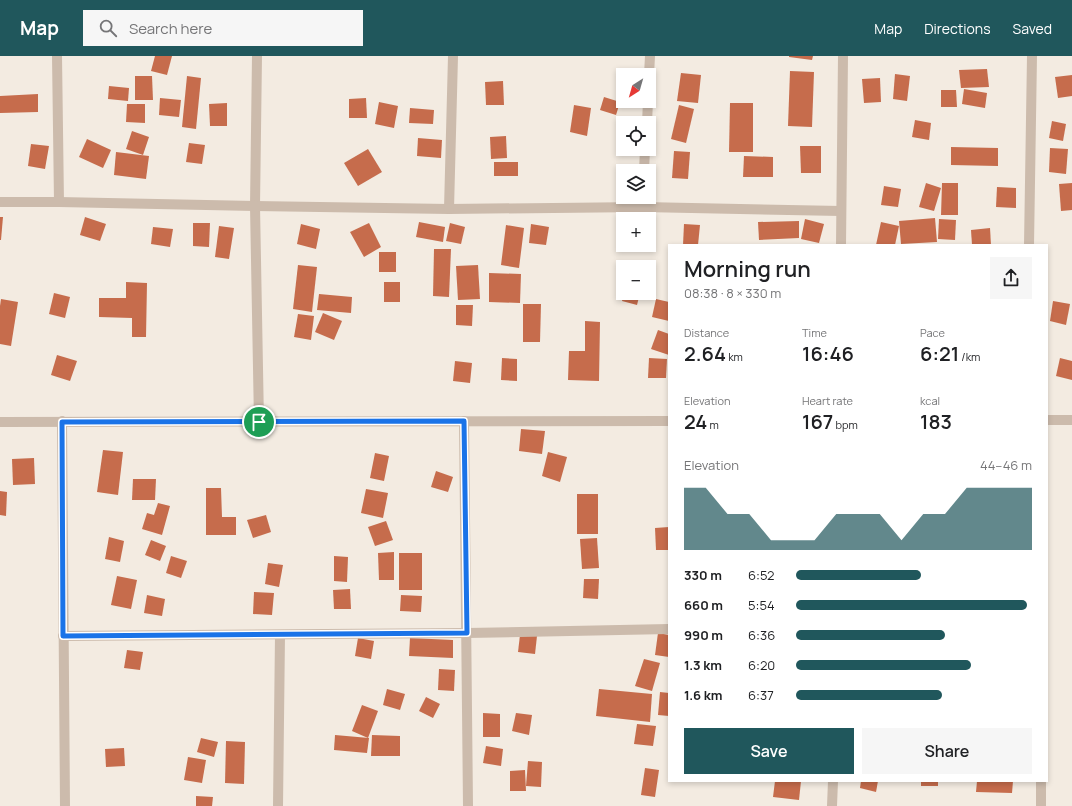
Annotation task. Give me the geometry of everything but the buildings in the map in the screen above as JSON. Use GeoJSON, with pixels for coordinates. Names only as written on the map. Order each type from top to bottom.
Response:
{"type":"FeatureCollection","features":[{"type":"Feature","properties":{"kind":"street"},"geometry":{"type":"LineString","coordinates":[[57,56],[59,202]]}},
{"type":"Feature","properties":{"kind":"street"},"geometry":{"type":"LineString","coordinates":[[257,56],[255,206],[259,422]]}},
{"type":"Feature","properties":{"kind":"street"},"geometry":{"type":"LineString","coordinates":[[449,209],[453,56]]}},
{"type":"Feature","properties":{"kind":"street"},"geometry":{"type":"LineString","coordinates":[[649,68],[650,56]]}},
{"type":"Feature","properties":{"kind":"street"},"geometry":{"type":"LineString","coordinates":[[841,244],[843,56]]}},
{"type":"Feature","properties":{"kind":"street"},"geometry":{"type":"LineString","coordinates":[[1029,244],[1032,56]]}},
{"type":"Feature","properties":{"kind":"street"},"geometry":{"type":"LineString","coordinates":[[0,202],[449,209],[616,203]]}},
{"type":"Feature","properties":{"kind":"street"},"geometry":{"type":"LineString","coordinates":[[656,203],[841,211]]}},
{"type":"Feature","properties":{"kind":"street"},"geometry":{"type":"LineString","coordinates":[[1048,420],[1072,420]]}},
{"type":"Feature","properties":{"kind":"street"},"geometry":{"type":"LineString","coordinates":[[464,421],[468,806]]}},
{"type":"Feature","properties":{"kind":"street"},"geometry":{"type":"LineString","coordinates":[[0,422],[668,421]]}},
{"type":"Feature","properties":{"kind":"street"},"geometry":{"type":"LineString","coordinates":[[62,422],[65,806]]}},
{"type":"Feature","properties":{"kind":"street"},"geometry":{"type":"LineString","coordinates":[[63,636],[467,633],[668,629]]}},
{"type":"Feature","properties":{"kind":"street"},"geometry":{"type":"LineString","coordinates":[[278,806],[280,635]]}},
{"type":"Feature","properties":{"kind":"street"},"geometry":{"type":"LineString","coordinates":[[832,782],[832,806]]}},
{"type":"Feature","properties":{"kind":"street"},"geometry":{"type":"LineString","coordinates":[[1041,782],[1041,806]]}},
{"type":"Feature","properties":{"kind":"route"},"geometry":{"type":"LineString","coordinates":[[464,421],[467,633],[63,636],[62,422],[259,422],[464,421]]}}]}
